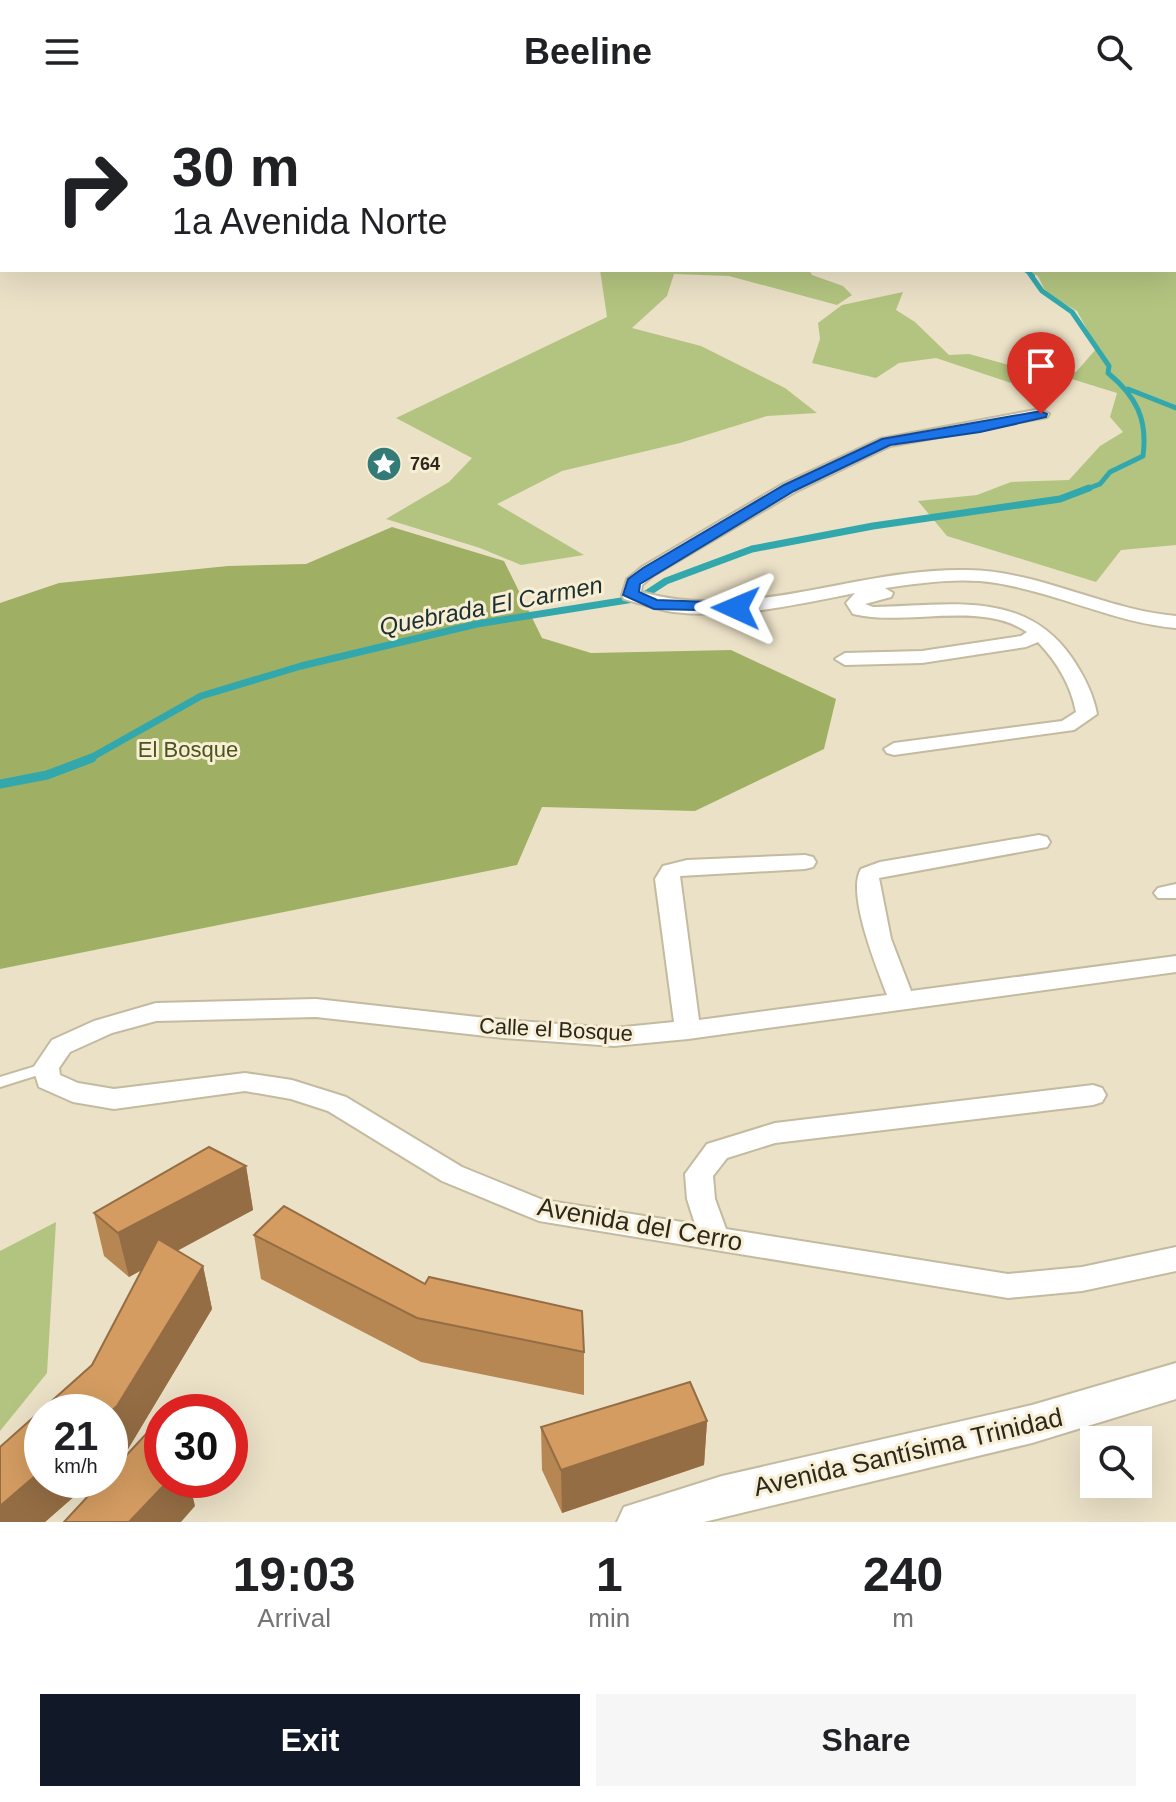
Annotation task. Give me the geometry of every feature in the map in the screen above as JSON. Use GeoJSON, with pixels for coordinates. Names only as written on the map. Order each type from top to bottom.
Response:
{"type":"FeatureCollection","features":[{"type":"Feature","properties":{"kind":"street"},"geometry":{"type":"LineString","coordinates":[[1041,414],[980,428],[886,442],[789,488],[648,571],[633,583],[631,595],[654,604],[736,608],[784,602],[907,576],[967,574],[1021,582],[1111,613],[1176,622]]}},
{"type":"Feature","properties":{"kind":"street"},"geometry":{"type":"LineString","coordinates":[[894,749],[1067,726],[1087,714],[1084,692],[1061,657],[1040,633],[1021,620],[1005,616],[873,613],[860,610],[855,603],[863,596],[911,590],[967,574]]}},
{"type":"Feature","properties":{"kind":"street"},"geometry":{"type":"LineString","coordinates":[[845,659],[922,657],[1026,641],[1040,633]]}},
{"type":"Feature","properties":{"kind":"street"},"geometry":{"type":"LineString","coordinates":[[902,1002],[879,939],[867,880],[869,874],[880,869],[1039,842]]}},
{"type":"Feature","properties":{"kind":"street"},"geometry":{"type":"LineString","coordinates":[[688,1030],[667,879],[671,871],[687,867],[805,862]]}},
{"type":"Feature","properties":{"kind":"street","name":"Calle el Bosque"},"geometry":{"type":"LineString","coordinates":[[46,1068],[61,1046],[93,1031],[156,1012],[316,1008],[504,1029],[614,1037],[688,1030],[1176,964]]}},
{"type":"Feature","properties":{"kind":"street","name":"Avenida del Cerro"},"geometry":{"type":"LineString","coordinates":[[46,1068],[48,1080],[57,1085],[73,1092],[114,1099],[245,1082],[292,1090],[337,1104],[452,1174],[539,1210],[1008,1286],[1082,1279],[1176,1259]]}},
{"type":"Feature","properties":{"kind":"street"},"geometry":{"type":"LineString","coordinates":[[714,1237],[701,1199],[699,1174],[717,1151],[775,1133],[1093,1095]]}},
{"type":"Feature","properties":{"kind":"street","name":"Avenida Santísima Trinidad"},"geometry":{"type":"LineString","coordinates":[[640,1522],[722,1496],[1032,1424],[1176,1381]]}},
{"type":"Feature","properties":{"kind":"lane"},"geometry":{"type":"LineString","coordinates":[[0,1082],[46,1068]]}},
{"type":"Feature","properties":{"kind":"green space"},"geometry":{"type":"Polygon","coordinates":[[[600,272],[810,272],[843,286],[852,295],[837,305],[729,276],[674,274],[667,296],[632,328],[701,346],[785,388],[817,413],[767,416],[680,443],[562,471],[497,504],[584,555],[521,565],[480,548],[386,519],[449,482],[472,458],[396,418],[607,317],[600,272]]]}},
{"type":"Feature","properties":{"kind":"green space"},"geometry":{"type":"Polygon","coordinates":[[[1029,272],[1176,272],[1176,545],[1121,550],[1096,582],[947,536],[918,501],[977,495],[1011,482],[1069,480],[1100,446],[1123,432],[1110,417],[1117,393],[1062,376],[1023,387],[936,358],[899,363],[876,378],[812,363],[820,339],[818,323],[842,305],[903,292],[896,310],[915,322],[949,355],[969,354],[1023,369],[1076,372],[1097,348],[1077,311],[1046,293],[1038,276],[1029,272]]]}},
{"type":"Feature","properties":{"kind":"green space","name":"El Bosque"},"geometry":{"type":"Polygon","coordinates":[[[392,527],[504,561],[542,638],[591,653],[731,650],[836,699],[824,749],[695,811],[542,807],[517,865],[0,969],[0,603],[59,583],[228,566],[306,564],[392,527]]]}},
{"type":"Feature","properties":{"kind":"green space"},"geometry":{"type":"Polygon","coordinates":[[[56,1222],[47,1373],[30,1394],[24,1394],[24,1401],[0,1431],[0,1251],[56,1222]]]}},
{"type":"Feature","properties":{"kind":"building"},"geometry":{"type":"Polygon","coordinates":[[[209,1147],[246,1166],[118,1233],[94,1213],[209,1147]]]}},
{"type":"Feature","properties":{"kind":"building"},"geometry":{"type":"Polygon","coordinates":[[[284,1206],[425,1284],[429,1277],[582,1311],[584,1352],[417,1318],[254,1235],[284,1206]]]}},
{"type":"Feature","properties":{"kind":"building"},"geometry":{"type":"Polygon","coordinates":[[[158,1239],[203,1266],[124,1394],[59,1394],[92,1365],[158,1239]]]}},
{"type":"Feature","properties":{"kind":"building"},"geometry":{"type":"Polygon","coordinates":[[[690,1382],[707,1421],[561,1470],[541,1427],[690,1382]]]}},
{"type":"Feature","properties":{"kind":"building"},"geometry":{"type":"Polygon","coordinates":[[[24,1426],[24,1485],[0,1506],[0,1447],[24,1426]]]}},
{"type":"Feature","properties":{"kind":"building"},"geometry":{"type":"Polygon","coordinates":[[[144,1436],[144,1498],[152,1498],[129,1522],[64,1522],[86,1498],[128,1498],[128,1454],[144,1436]]]}},
{"type":"Feature","properties":{"kind":"waterway","name":"Quebrada El Carmen"},"geometry":{"type":"LineString","coordinates":[[1028,272],[1033,276]]}},
{"type":"Feature","properties":{"kind":"waterway","name":"Quebrada El Carmen"},"geometry":{"type":"LineString","coordinates":[[1030,274],[1042,291],[1072,312],[1109,366],[1108,373],[1133,400],[1142,420],[1143,456],[1110,472],[1100,484],[1084,490]]}},
{"type":"Feature","properties":{"kind":"waterway"},"geometry":{"type":"LineString","coordinates":[[1128,389],[1176,408]]}},
{"type":"Feature","properties":{"kind":"waterway","name":"Quebrada El Carmen"},"geometry":{"type":"LineString","coordinates":[[88,760],[201,696],[301,666],[477,624],[640,598],[666,581],[752,549],[873,526],[1060,499],[1089,488]]}},
{"type":"Feature","properties":{"kind":"waterway","name":"Quebrada El Carmen"},"geometry":{"type":"LineString","coordinates":[[88,760],[92,758]]}},
{"type":"Feature","properties":{"kind":"waterway","name":"Quebrada El Carmen"},"geometry":{"type":"LineString","coordinates":[[0,784],[47,775],[88,760]]}},
{"type":"Feature","properties":{"kind":"place","name":"764"},"geometry":{"type":"Point","coordinates":[384,464]}},
{"type":"Feature","properties":{"kind":"route"},"geometry":{"type":"LineString","coordinates":[[736,608],[654,604],[631,595],[633,583],[648,571],[789,488],[886,442],[980,428],[1041,414]]}}]}
